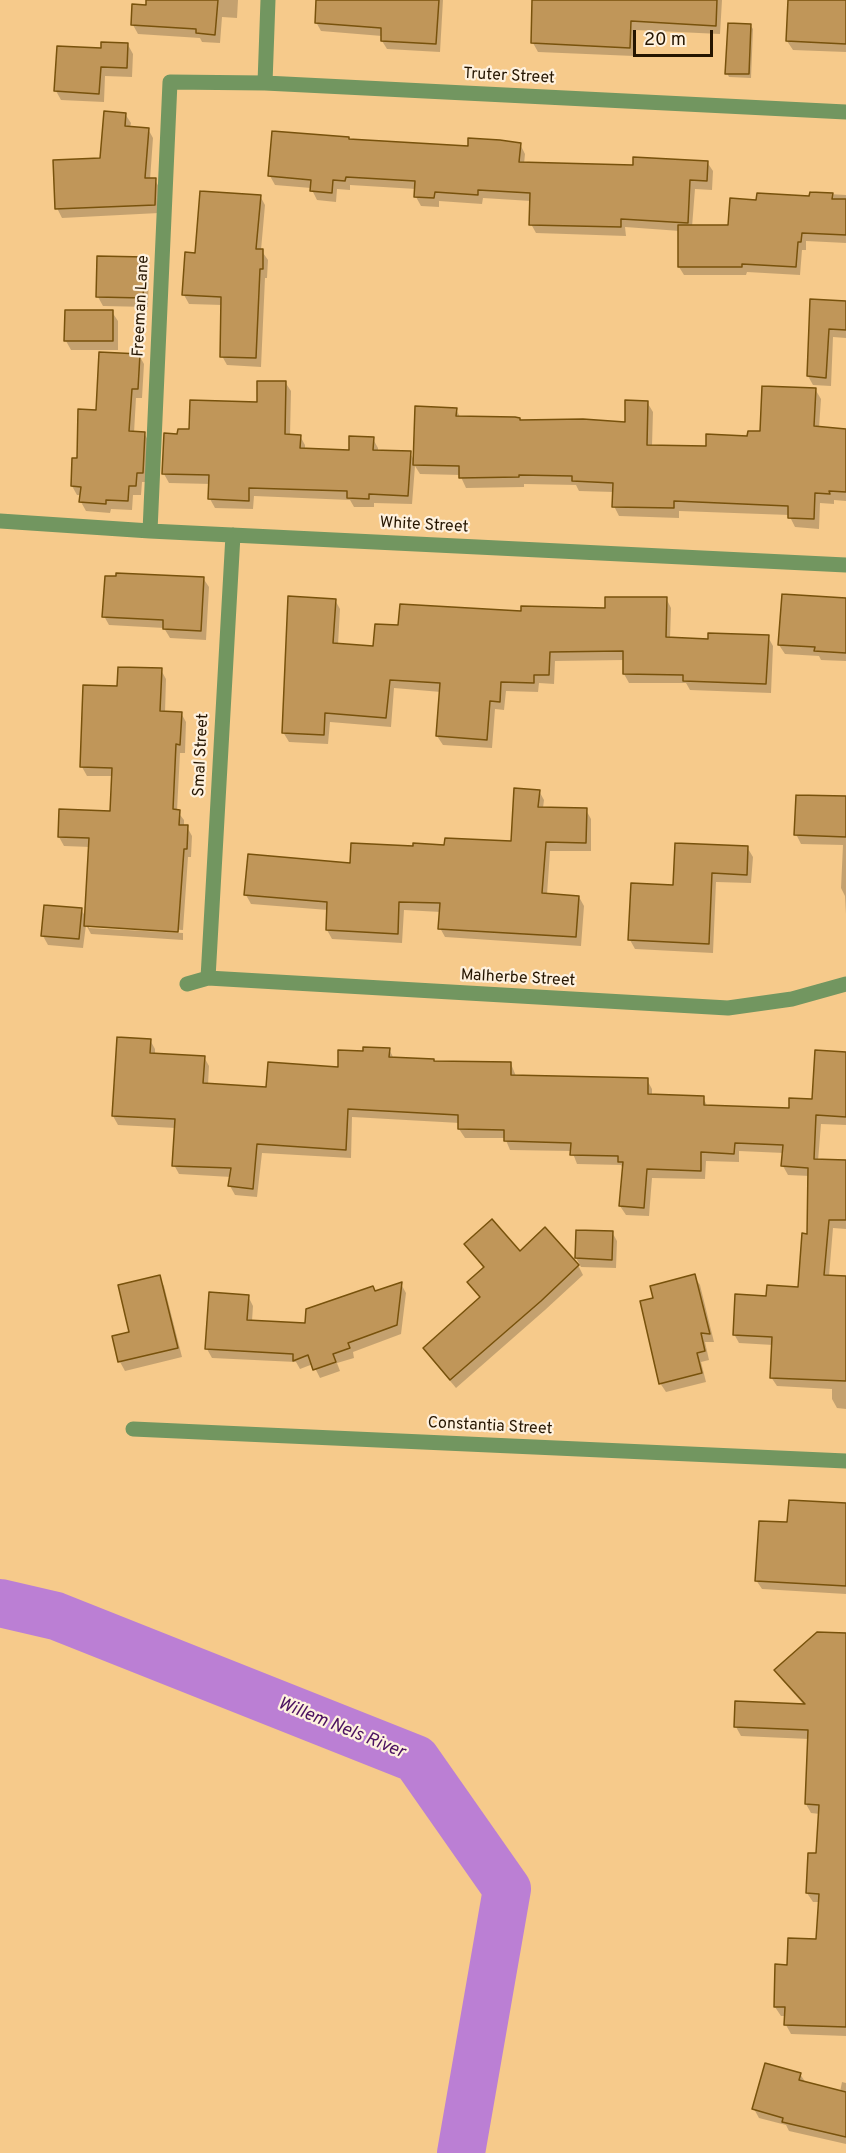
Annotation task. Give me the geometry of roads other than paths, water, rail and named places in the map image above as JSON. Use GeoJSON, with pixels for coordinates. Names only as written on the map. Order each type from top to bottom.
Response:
{"type":"FeatureCollection","features":[{"type":"Feature","properties":{"kind":"street"},"geometry":{"type":"LineString","coordinates":[[265,83],[268,0]]}},
{"type":"Feature","properties":{"kind":"street","name":"Truter Street"},"geometry":{"type":"LineString","coordinates":[[170,82],[265,83],[846,112]]}},
{"type":"Feature","properties":{"kind":"street","name":"Freeman Lane"},"geometry":{"type":"LineString","coordinates":[[150,531],[170,82]]}},
{"type":"Feature","properties":{"kind":"street","name":"White Street"},"geometry":{"type":"LineString","coordinates":[[0,521],[150,531],[846,565]]}},
{"type":"Feature","properties":{"kind":"street","name":"Smal Street"},"geometry":{"type":"LineString","coordinates":[[208,978],[232,535]]}},
{"type":"Feature","properties":{"kind":"street","name":"Malherbe Street"},"geometry":{"type":"LineString","coordinates":[[187,984],[208,978],[728,1008],[792,999],[846,984]]}},
{"type":"Feature","properties":{"kind":"street","name":"Constantia Street"},"geometry":{"type":"LineString","coordinates":[[133,1429],[846,1461]]}},
{"type":"Feature","properties":{"kind":"waterway","name":"Willem Nels River"},"geometry":{"type":"LineString","coordinates":[[0,1603],[56,1616],[416,1759],[507,1889],[461,2153]]}}]}
